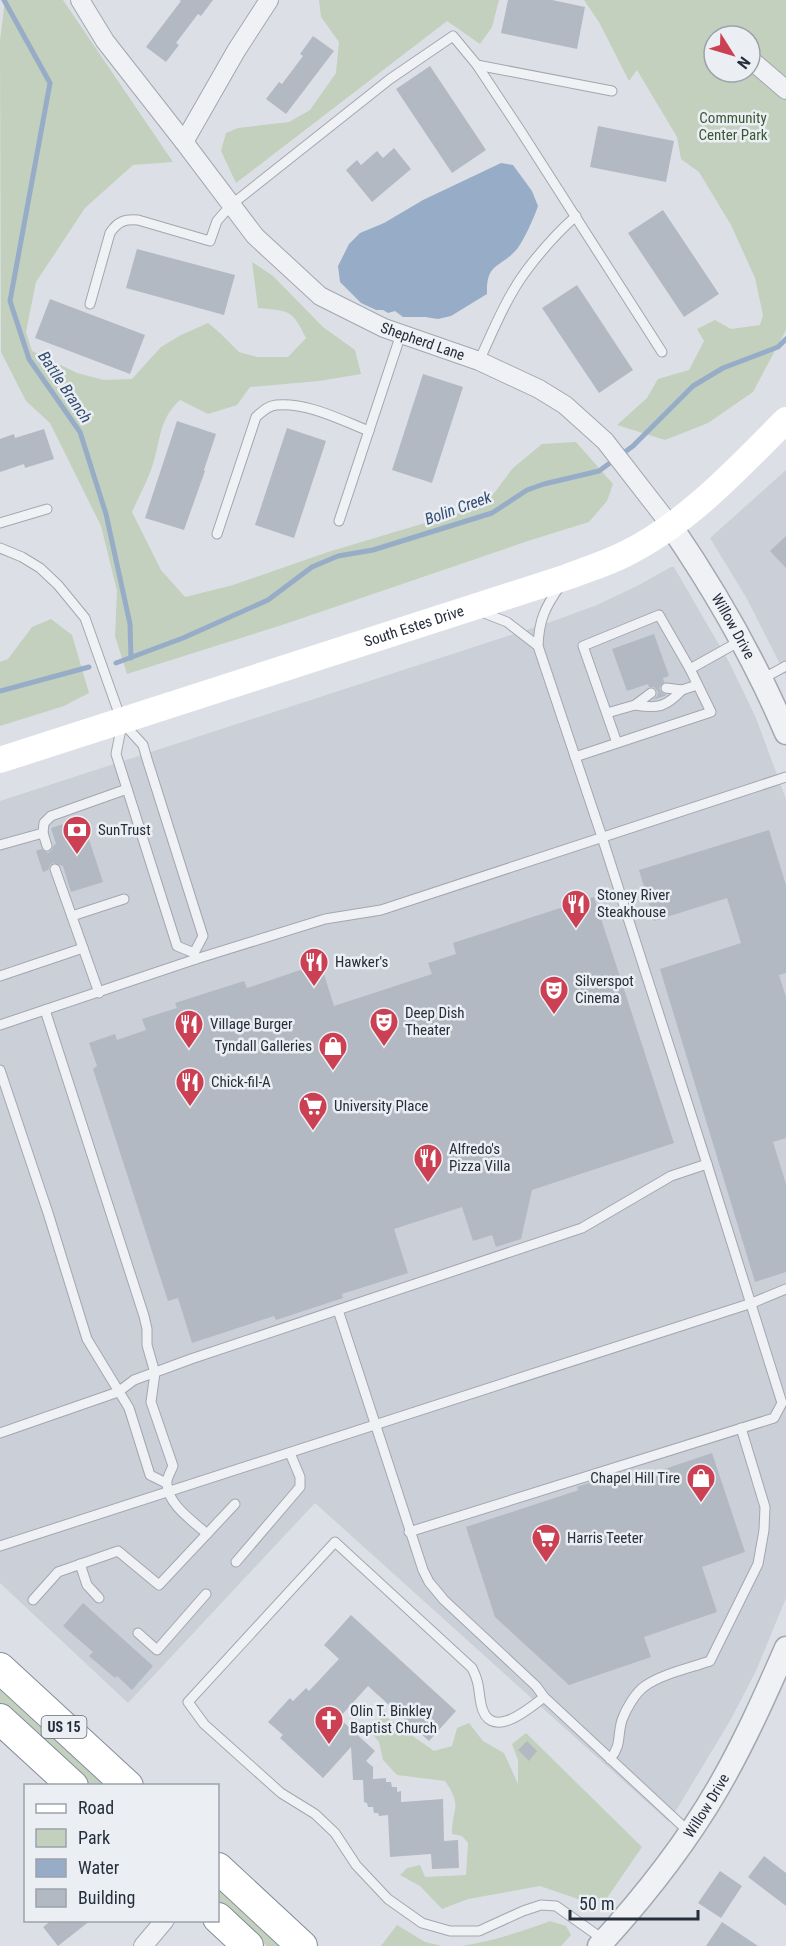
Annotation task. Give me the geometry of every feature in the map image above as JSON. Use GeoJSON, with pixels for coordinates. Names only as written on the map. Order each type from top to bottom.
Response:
{"type":"FeatureCollection","features":[{"type":"Feature","properties":{"kind":"highway","name":"US 15"},"geometry":{"type":"LineString","coordinates":[[0,1668],[127,1784]]}},
{"type":"Feature","properties":{"kind":"highway","name":"US 15"},"geometry":{"type":"LineString","coordinates":[[0,1719],[72,1784]]}},
{"type":"Feature","properties":{"kind":"highway"},"geometry":{"type":"LineString","coordinates":[[219,1869],[302,1946]]}},
{"type":"Feature","properties":{"kind":"highway"},"geometry":{"type":"LineString","coordinates":[[219,1919],[248,1946]]}},
{"type":"Feature","properties":{"kind":"main road","name":"South Estes Drive"},"geometry":{"type":"LineString","coordinates":[[0,760],[567,577],[624,555],[671,526],[731,475],[786,420]]}},
{"type":"Feature","properties":{"kind":"street"},"geometry":{"type":"LineString","coordinates":[[184,142],[236,51],[269,0]]}},
{"type":"Feature","properties":{"kind":"street","name":"Shepherd Lane"},"geometry":{"type":"LineString","coordinates":[[87,4],[105,42],[255,236],[320,296],[384,328],[479,362],[539,389],[565,405],[605,441],[671,526]]}},
{"type":"Feature","properties":{"kind":"street"},"geometry":{"type":"LineString","coordinates":[[762,69],[786,90]]}},
{"type":"Feature","properties":{"kind":"street","name":"Willow Drive"},"geometry":{"type":"LineString","coordinates":[[671,526],[742,640],[784,723]]}},
{"type":"Feature","properties":{"kind":"street","name":"Willow Drive"},"geometry":{"type":"LineString","coordinates":[[602,1943],[649,1887],[717,1790],[743,1742],[786,1648]]}},
{"type":"Feature","properties":{"kind":"street"},"geometry":{"type":"LineString","coordinates":[[142,1946],[163,1922]]}},
{"type":"Feature","properties":{"kind":"lane"},"geometry":{"type":"LineString","coordinates":[[90,304],[110,232],[116,224],[126,219],[138,220],[210,241],[218,221],[231,205],[390,79],[453,36],[477,65],[662,352]]}},
{"type":"Feature","properties":{"kind":"lane"},"geometry":{"type":"LineString","coordinates":[[477,65],[612,91]]}},
{"type":"Feature","properties":{"kind":"lane"},"geometry":{"type":"LineString","coordinates":[[479,362],[502,312],[526,271],[559,231],[576,216]]}},
{"type":"Feature","properties":{"kind":"lane"},"geometry":{"type":"LineString","coordinates":[[339,521],[401,334]]}},
{"type":"Feature","properties":{"kind":"lane"},"geometry":{"type":"LineString","coordinates":[[217,534],[256,417],[263,410],[275,405],[308,408],[369,431]]}},
{"type":"Feature","properties":{"kind":"lane"},"geometry":{"type":"LineString","coordinates":[[0,523],[47,509]]}},
{"type":"Feature","properties":{"kind":"lane"},"geometry":{"type":"LineString","coordinates":[[0,548],[40,568],[58,585],[85,618],[122,722],[143,745],[203,936],[195,956]]}},
{"type":"Feature","properties":{"kind":"lane"},"geometry":{"type":"LineString","coordinates":[[409,1532],[774,1418],[782,1403],[602,837],[538,646],[540,621],[547,604],[567,577]]}},
{"type":"Feature","properties":{"kind":"lane"},"geometry":{"type":"LineString","coordinates":[[471,608],[507,622],[538,646]]}},
{"type":"Feature","properties":{"kind":"lane"},"geometry":{"type":"LineString","coordinates":[[575,757],[711,712],[690,669],[659,615],[584,646],[616,743]]}},
{"type":"Feature","properties":{"kind":"lane"},"geometry":{"type":"LineString","coordinates":[[690,669],[742,640]]}},
{"type":"Feature","properties":{"kind":"lane"},"geometry":{"type":"LineString","coordinates":[[762,679],[786,666]]}},
{"type":"Feature","properties":{"kind":"lane"},"geometry":{"type":"LineString","coordinates":[[666,688],[682,690],[697,685]]}},
{"type":"Feature","properties":{"kind":"lane"},"geometry":{"type":"LineString","coordinates":[[635,705],[653,708],[670,702],[682,690]]}},
{"type":"Feature","properties":{"kind":"lane"},"geometry":{"type":"LineString","coordinates":[[607,713],[635,705],[651,693]]}},
{"type":"Feature","properties":{"kind":"lane"},"geometry":{"type":"LineString","coordinates":[[122,722],[116,754],[177,946],[195,956]]}},
{"type":"Feature","properties":{"kind":"lane"},"geometry":{"type":"LineString","coordinates":[[0,1025],[99,993],[195,956],[325,919],[381,910],[786,777]]}},
{"type":"Feature","properties":{"kind":"lane"},"geometry":{"type":"LineString","coordinates":[[47,846],[43,833],[44,823],[51,816],[127,789]]}},
{"type":"Feature","properties":{"kind":"lane"},"geometry":{"type":"LineString","coordinates":[[0,845],[43,833]]}},
{"type":"Feature","properties":{"kind":"lane"},"geometry":{"type":"LineString","coordinates":[[55,869],[99,993]]}},
{"type":"Feature","properties":{"kind":"lane"},"geometry":{"type":"LineString","coordinates":[[72,916],[124,898]]}},
{"type":"Feature","properties":{"kind":"lane"},"geometry":{"type":"LineString","coordinates":[[0,976],[83,948]]}},
{"type":"Feature","properties":{"kind":"lane"},"geometry":{"type":"LineString","coordinates":[[45,1010],[144,1316],[147,1345],[155,1373],[151,1402],[173,1466],[168,1488],[174,1504],[207,1534]]}},
{"type":"Feature","properties":{"kind":"lane"},"geometry":{"type":"LineString","coordinates":[[0,1070],[87,1339],[129,1408],[150,1475],[168,1488]]}},
{"type":"Feature","properties":{"kind":"lane"},"geometry":{"type":"LineString","coordinates":[[0,1433],[118,1392],[134,1380],[191,1359],[582,1228],[671,1176],[707,1164]]}},
{"type":"Feature","properties":{"kind":"lane"},"geometry":{"type":"LineString","coordinates":[[0,1546],[168,1488],[290,1453],[752,1303],[786,1289]]}},
{"type":"Feature","properties":{"kind":"lane"},"geometry":{"type":"LineString","coordinates":[[338,1310],[409,1532],[423,1570],[436,1591],[536,1686],[544,1697],[689,1833]]}},
{"type":"Feature","properties":{"kind":"lane"},"geometry":{"type":"LineString","coordinates":[[610,1759],[618,1749],[620,1726],[625,1713],[644,1687],[710,1661],[758,1564],[765,1530],[765,1507],[741,1428]]}},
{"type":"Feature","properties":{"kind":"lane"},"geometry":{"type":"LineString","coordinates":[[236,1562],[293,1498],[300,1487],[300,1477],[290,1453]]}},
{"type":"Feature","properties":{"kind":"lane"},"geometry":{"type":"LineString","coordinates":[[33,1600],[58,1572],[118,1551],[159,1585],[235,1504]]}},
{"type":"Feature","properties":{"kind":"lane"},"geometry":{"type":"LineString","coordinates":[[544,1697],[526,1712],[509,1721],[499,1722],[490,1719],[481,1706],[479,1683],[472,1668],[335,1542],[188,1702],[204,1724],[281,1793],[315,1814],[334,1833],[356,1865],[388,1899],[422,1923],[450,1931],[479,1931],[541,1905],[556,1906],[602,1943]]}},
{"type":"Feature","properties":{"kind":"lane"},"geometry":{"type":"LineString","coordinates":[[80,1564],[87,1585],[99,1598]]}},
{"type":"Feature","properties":{"kind":"lane"},"geometry":{"type":"LineString","coordinates":[[138,1633],[157,1650],[206,1594]]}},
{"type":"Feature","properties":{"kind":"shaded area"},"geometry":{"type":"Polygon","coordinates":[[[786,470],[786,676],[747,599],[710,538],[786,470]]]}},
{"type":"Feature","properties":{"kind":"shaded area","name":"University Place"},"geometry":{"type":"Polygon","coordinates":[[[674,567],[729,662],[756,718],[786,799],[786,1598],[756,1671],[730,1721],[669,1822],[315,1503],[128,1703],[0,1583],[0,801],[548,623],[597,605],[674,567]]]}},
{"type":"Feature","properties":{"kind":"green space"},"geometry":{"type":"Polygon","coordinates":[[[5,0],[63,0],[173,162],[133,165],[85,208],[36,282],[26,332],[32,351],[77,373],[104,380],[132,379],[161,347],[208,323],[239,352],[257,357],[288,357],[306,338],[297,322],[288,313],[258,308],[252,262],[273,276],[323,327],[355,350],[361,374],[319,381],[250,387],[237,405],[208,414],[180,400],[168,414],[151,470],[132,512],[161,570],[185,597],[233,585],[328,552],[485,505],[513,468],[542,444],[576,442],[613,484],[607,501],[589,522],[285,624],[127,674],[115,636],[117,591],[101,526],[50,423],[26,401],[1,352],[0,41],[5,0]]]}},
{"type":"Feature","properties":{"kind":"green space"},"geometry":{"type":"Polygon","coordinates":[[[319,0],[499,0],[492,27],[480,44],[447,21],[236,183],[221,151],[226,133],[238,128],[289,122],[310,110],[336,73],[339,42],[321,17],[319,0]]]}},
{"type":"Feature","properties":{"kind":"green space","name":"Community Center Park"},"geometry":{"type":"Polygon","coordinates":[[[584,0],[786,0],[786,330],[753,392],[708,423],[665,440],[617,425],[647,398],[658,379],[689,370],[704,341],[697,329],[715,320],[731,329],[760,325],[763,315],[755,278],[731,225],[699,172],[681,159],[677,137],[637,70],[629,81],[599,22],[584,0]]]}},
{"type":"Feature","properties":{"kind":"green space"},"geometry":{"type":"Polygon","coordinates":[[[51,619],[72,635],[89,693],[64,706],[0,726],[0,662],[8,659],[32,627],[51,619]]]}},
{"type":"Feature","properties":{"kind":"green space"},"geometry":{"type":"Polygon","coordinates":[[[0,1680],[113,1784],[86,1784],[0,1707],[0,1680]]]}},
{"type":"Feature","properties":{"kind":"green space"},"geometry":{"type":"Polygon","coordinates":[[[383,1715],[434,1751],[452,1746],[457,1728],[469,1723],[483,1741],[504,1753],[518,1784],[518,1760],[512,1744],[526,1733],[642,1847],[607,1898],[578,1899],[540,1886],[468,1899],[442,1909],[420,1886],[400,1875],[407,1868],[420,1865],[425,1877],[466,1875],[468,1843],[462,1836],[452,1834],[454,1796],[445,1781],[397,1775],[383,1760],[379,1742],[371,1732],[373,1724],[383,1715]]]}},
{"type":"Feature","properties":{"kind":"green space"},"geometry":{"type":"Polygon","coordinates":[[[219,1882],[288,1946],[267,1946],[219,1906],[219,1882]]]}},
{"type":"Feature","properties":{"kind":"green space"},"geometry":{"type":"Polygon","coordinates":[[[550,1921],[566,1926],[571,1935],[561,1946],[462,1946],[506,1936],[550,1921]]]}},
{"type":"Feature","properties":{"kind":"green space"},"geometry":{"type":"Polygon","coordinates":[[[397,1925],[425,1942],[442,1946],[381,1946],[397,1925]]]}},
{"type":"Feature","properties":{"kind":"water"},"geometry":{"type":"Polygon","coordinates":[[[501,163],[513,165],[532,191],[538,206],[529,229],[517,249],[495,267],[489,276],[487,294],[451,316],[438,319],[403,317],[395,311],[388,313],[361,303],[340,282],[338,266],[349,244],[360,233],[501,163]]]}},
{"type":"Feature","properties":{"kind":"building"},"geometry":{"type":"Polygon","coordinates":[[[179,0],[213,0],[201,16],[198,14],[176,43],[179,45],[166,62],[146,47],[181,1],[179,0]]]}},
{"type":"Feature","properties":{"kind":"building"},"geometry":{"type":"Polygon","coordinates":[[[508,0],[552,0],[585,7],[577,49],[501,33],[508,0]]]}},
{"type":"Feature","properties":{"kind":"building"},"geometry":{"type":"Polygon","coordinates":[[[313,36],[334,51],[286,114],[266,99],[279,82],[282,84],[303,56],[300,54],[313,36]]]}},
{"type":"Feature","properties":{"kind":"building"},"geometry":{"type":"Polygon","coordinates":[[[430,66],[486,150],[452,173],[396,89],[430,66]]]}},
{"type":"Feature","properties":{"kind":"building"},"geometry":{"type":"Polygon","coordinates":[[[598,126],[674,141],[666,182],[590,167],[598,126]]]}},
{"type":"Feature","properties":{"kind":"building"},"geometry":{"type":"Polygon","coordinates":[[[394,148],[411,169],[372,202],[346,170],[357,160],[361,165],[377,151],[383,158],[394,148]]]}},
{"type":"Feature","properties":{"kind":"building"},"geometry":{"type":"Polygon","coordinates":[[[663,210],[719,294],[684,317],[628,233],[663,210]]]}},
{"type":"Feature","properties":{"kind":"building"},"geometry":{"type":"Polygon","coordinates":[[[137,249],[235,275],[224,315],[126,288],[137,249]]]}},
{"type":"Feature","properties":{"kind":"building"},"geometry":{"type":"Polygon","coordinates":[[[577,285],[633,370],[599,393],[542,308],[577,285]]]}},
{"type":"Feature","properties":{"kind":"building"},"geometry":{"type":"Polygon","coordinates":[[[50,299],[145,335],[130,374],[35,338],[50,299]]]}},
{"type":"Feature","properties":{"kind":"building"},"geometry":{"type":"Polygon","coordinates":[[[423,374],[463,387],[432,483],[392,470],[423,374]]]}},
{"type":"Feature","properties":{"kind":"building"},"geometry":{"type":"Polygon","coordinates":[[[177,421],[216,434],[184,530],[145,518],[177,421]]]}},
{"type":"Feature","properties":{"kind":"building"},"geometry":{"type":"Polygon","coordinates":[[[287,428],[326,441],[294,538],[255,525],[287,428]]]}},
{"type":"Feature","properties":{"kind":"building"},"geometry":{"type":"Polygon","coordinates":[[[44,429],[54,459],[25,468],[24,464],[0,472],[0,439],[14,434],[15,438],[44,429]]]}},
{"type":"Feature","properties":{"kind":"building"},"geometry":{"type":"Polygon","coordinates":[[[786,536],[786,568],[770,551],[786,536]]]}},
{"type":"Feature","properties":{"kind":"building"},"geometry":{"type":"Polygon","coordinates":[[[654,634],[669,676],[663,678],[664,682],[659,688],[667,695],[653,700],[658,692],[648,684],[627,691],[612,649],[654,634]]]}},
{"type":"Feature","properties":{"kind":"building","name":"SunTrust"},"geometry":{"type":"Polygon","coordinates":[[[82,818],[103,882],[71,892],[63,866],[53,863],[48,870],[43,872],[36,851],[41,849],[48,853],[56,844],[51,828],[82,818]]]}},
{"type":"Feature","properties":{"kind":"building"},"geometry":{"type":"Polygon","coordinates":[[[769,830],[786,885],[786,973],[779,975],[786,997],[786,1138],[773,1142],[786,1184],[786,1272],[755,1282],[660,969],[741,943],[727,898],[654,921],[639,870],[769,830]]]}},
{"type":"Feature","properties":{"kind":"building","name":"University Place"},"geometry":{"type":"Polygon","coordinates":[[[594,897],[674,1143],[532,1190],[521,1239],[496,1247],[492,1235],[473,1241],[462,1207],[394,1229],[408,1273],[342,1294],[343,1298],[276,1320],[274,1316],[192,1343],[178,1298],[168,1301],[93,1069],[97,1066],[89,1043],[115,1034],[117,1040],[146,1030],[142,1019],[177,1008],[175,1003],[244,981],[247,988],[312,966],[314,971],[322,968],[334,1006],[432,974],[428,963],[456,954],[453,943],[594,897]]]}},
{"type":"Feature","properties":{"kind":"building"},"geometry":{"type":"Polygon","coordinates":[[[712,1453],[745,1552],[702,1567],[717,1612],[644,1637],[651,1657],[569,1685],[495,1617],[466,1527],[576,1491],[577,1487],[595,1481],[596,1484],[621,1476],[623,1483],[712,1453]]]}},
{"type":"Feature","properties":{"kind":"building"},"geometry":{"type":"Polygon","coordinates":[[[83,1603],[153,1666],[132,1690],[89,1656],[93,1652],[63,1626],[83,1603]]]}},
{"type":"Feature","properties":{"kind":"building","name":"Olin T. Binkley Baptist Church"},"geometry":{"type":"Polygon","coordinates":[[[351,1615],[456,1711],[429,1741],[368,1686],[339,1718],[375,1751],[366,1761],[373,1767],[373,1779],[386,1778],[386,1782],[391,1782],[392,1787],[397,1787],[397,1792],[401,1791],[401,1802],[443,1799],[444,1841],[458,1840],[459,1868],[432,1869],[431,1854],[390,1857],[388,1815],[379,1816],[378,1813],[374,1813],[373,1807],[368,1807],[364,1802],[363,1780],[353,1780],[351,1747],[323,1778],[280,1738],[283,1735],[268,1722],[290,1698],[293,1701],[306,1688],[309,1691],[339,1659],[324,1645],[351,1615]]]}},
{"type":"Feature","properties":{"kind":"building"},"geometry":{"type":"Polygon","coordinates":[[[527,1741],[537,1751],[529,1761],[518,1750],[527,1741]]]}},
{"type":"Feature","properties":{"kind":"building"},"geometry":{"type":"Polygon","coordinates":[[[764,1856],[786,1873],[786,1906],[748,1877],[764,1856]]]}},
{"type":"Feature","properties":{"kind":"building"},"geometry":{"type":"Polygon","coordinates":[[[720,1871],[742,1886],[721,1918],[698,1903],[720,1871]]]}},
{"type":"Feature","properties":{"kind":"building"},"geometry":{"type":"Polygon","coordinates":[[[49,1922],[88,1922],[58,1946],[43,1927],[49,1922]]]}},
{"type":"Feature","properties":{"kind":"building"},"geometry":{"type":"Polygon","coordinates":[[[722,1922],[758,1946],[706,1946],[722,1922]]]}},
{"type":"Feature","properties":{"kind":"waterway","name":"Battle Branch"},"geometry":{"type":"LineString","coordinates":[[4,0],[50,83],[10,301],[29,359],[80,432],[106,514],[130,624],[131,658]]}},
{"type":"Feature","properties":{"kind":"waterway","name":"Bolin Creek"},"geometry":{"type":"LineString","coordinates":[[116,663],[183,638],[268,600],[312,567],[338,556],[373,550],[492,513],[527,490],[599,471],[633,446],[693,386],[723,368],[778,347],[786,339]]}},
{"type":"Feature","properties":{"kind":"waterway","name":"Bolin Creek"},"geometry":{"type":"LineString","coordinates":[[0,691],[89,667]]}},
{"type":"Feature","properties":{"kind":"place","name":"SunTrust"},"geometry":{"type":"Point","coordinates":[77,856]}},
{"type":"Feature","properties":{"kind":"place","name":"Stoney River Steakhouse"},"geometry":{"type":"Point","coordinates":[576,930]}},
{"type":"Feature","properties":{"kind":"place","name":"Hawker's"},"geometry":{"type":"Point","coordinates":[314,988]}},
{"type":"Feature","properties":{"kind":"place","name":"Silverspot Cinema"},"geometry":{"type":"Point","coordinates":[554,1016]}},
{"type":"Feature","properties":{"kind":"place","name":"Deep Dish Theater"},"geometry":{"type":"Point","coordinates":[384,1048]}},
{"type":"Feature","properties":{"kind":"place","name":"Village Burger"},"geometry":{"type":"Point","coordinates":[189,1050]}},
{"type":"Feature","properties":{"kind":"place","name":"Tyndall Galleries"},"geometry":{"type":"Point","coordinates":[333,1072]}},
{"type":"Feature","properties":{"kind":"place","name":"Chick-fil-A"},"geometry":{"type":"Point","coordinates":[190,1108]}},
{"type":"Feature","properties":{"kind":"place","name":"University Place"},"geometry":{"type":"Point","coordinates":[313,1132]}},
{"type":"Feature","properties":{"kind":"place","name":"Alfredo's Pizza Villa"},"geometry":{"type":"Point","coordinates":[428,1184]}},
{"type":"Feature","properties":{"kind":"place","name":"Chapel Hill Tire"},"geometry":{"type":"Point","coordinates":[701,1504]}},
{"type":"Feature","properties":{"kind":"place","name":"Harris Teeter"},"geometry":{"type":"Point","coordinates":[546,1564]}},
{"type":"Feature","properties":{"kind":"place","name":"Olin T. Binkley Baptist Church"},"geometry":{"type":"Point","coordinates":[329,1746]}}]}
